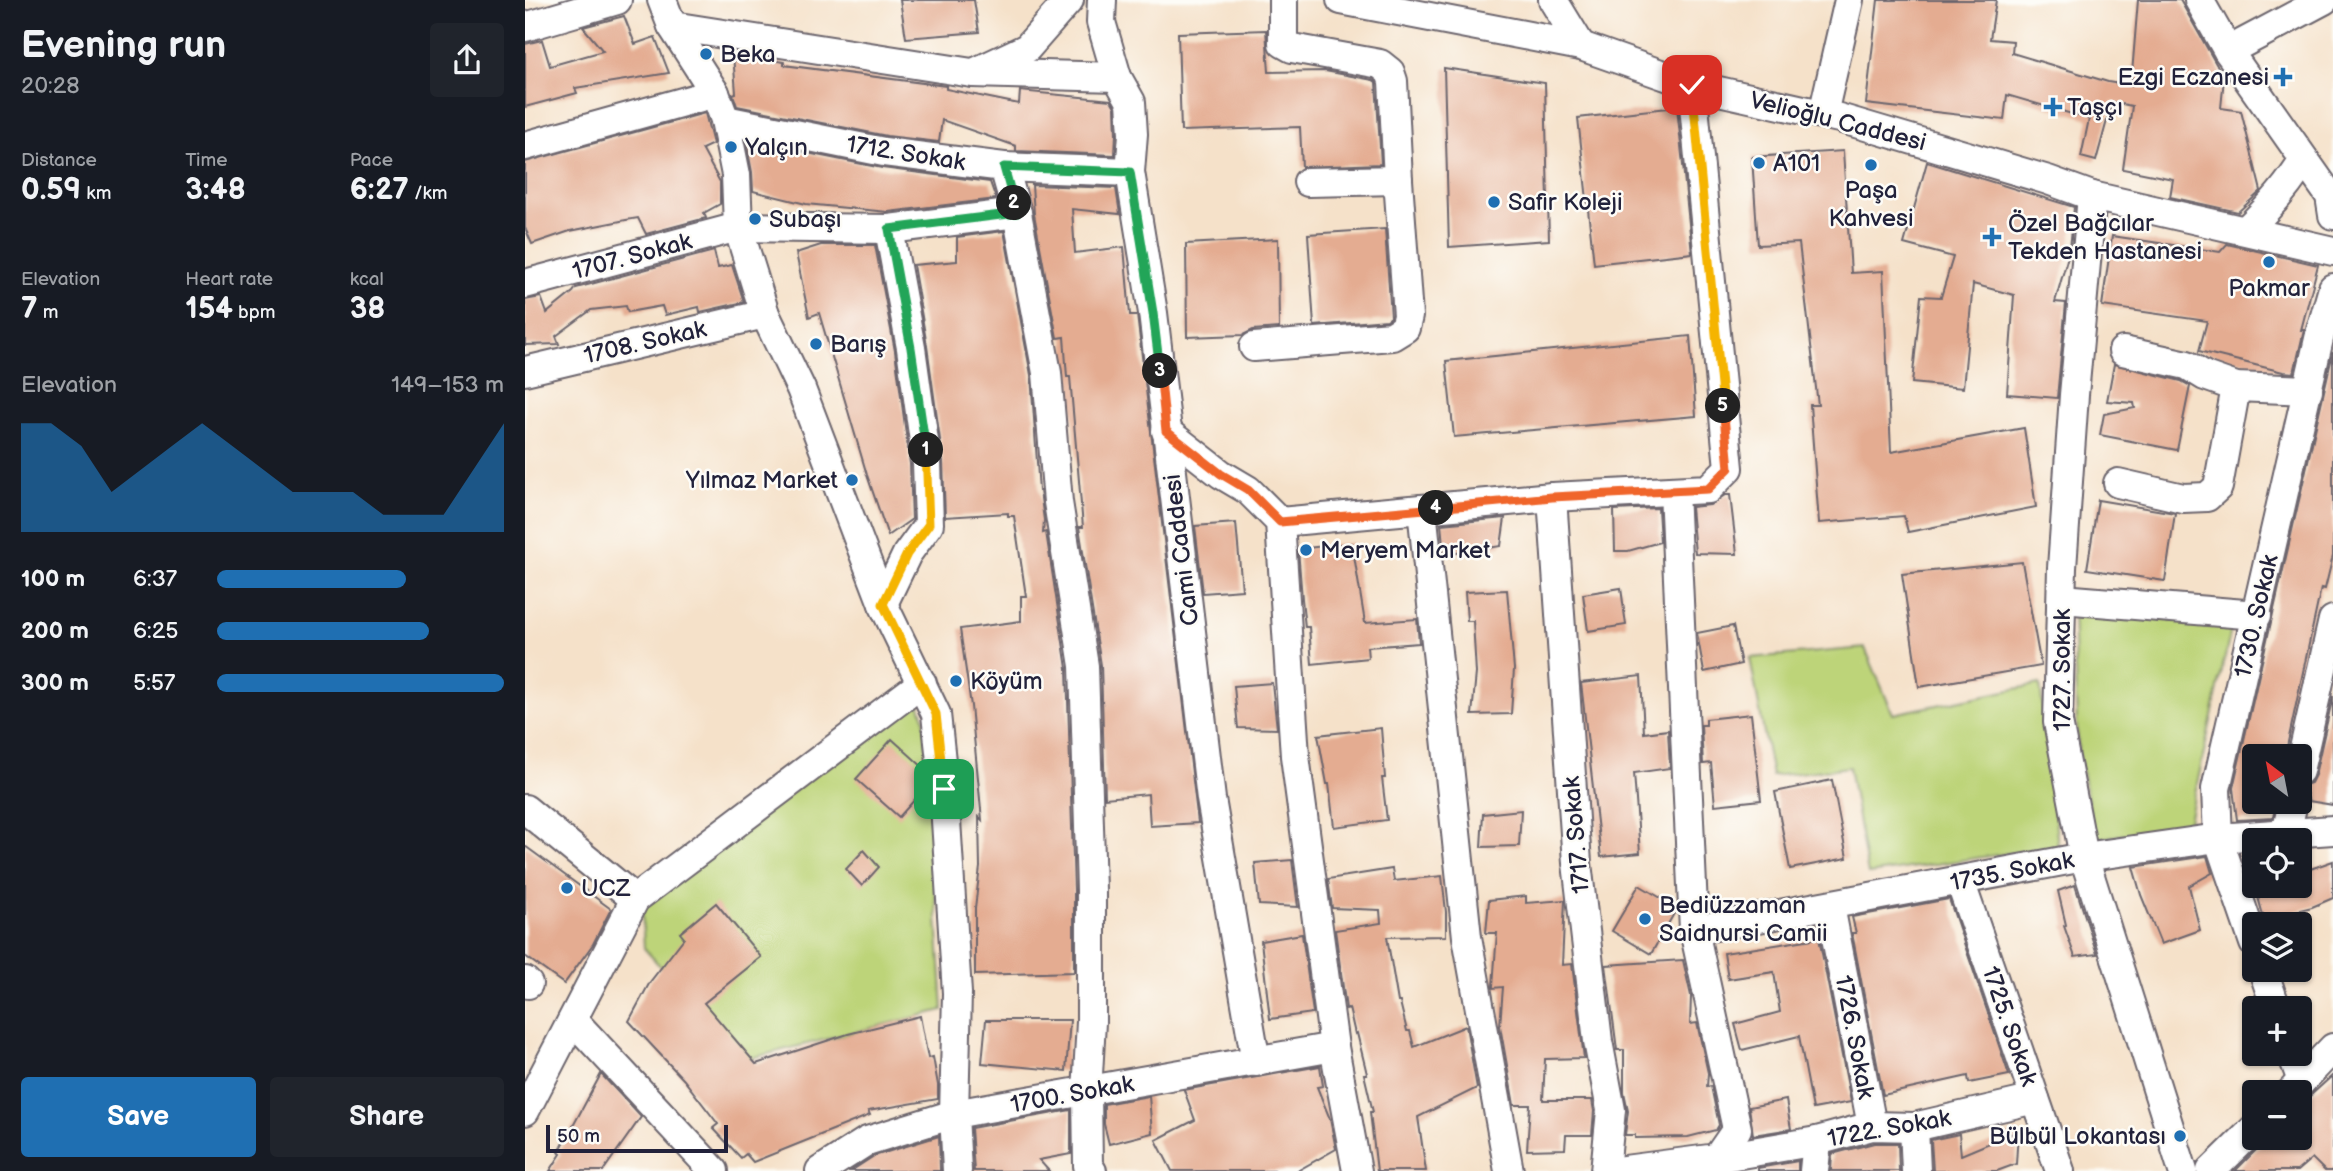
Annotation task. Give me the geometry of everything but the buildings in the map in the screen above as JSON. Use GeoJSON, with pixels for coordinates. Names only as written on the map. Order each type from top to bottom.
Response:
{"type":"FeatureCollection","features":[{"type":"Feature","properties":{"kind":"street"},"geometry":{"type":"LineString","coordinates":[[525,27],[617,0]]}},
{"type":"Feature","properties":{"kind":"street"},"geometry":{"type":"LineString","coordinates":[[972,73],[1027,48],[1069,0]]}},
{"type":"Feature","properties":{"kind":"street","name":"Cami Caddesi"},"geometry":{"type":"LineString","coordinates":[[1102,0],[1101,22],[1117,78],[1131,102],[1133,134],[1130,172],[1153,313],[1211,799],[1256,1062]]}},
{"type":"Feature","properties":{"kind":"street"},"geometry":{"type":"LineString","coordinates":[[1254,347],[1392,336],[1405,328],[1408,316],[1393,81],[1390,72],[1380,64],[1292,48],[1283,43],[1283,0]]}},
{"type":"Feature","properties":{"kind":"street","name":"Velioğlu Caddesi"},"geometry":{"type":"LineString","coordinates":[[1341,0],[1581,46],[1692,85],[1823,114],[2092,195],[2333,251]]}},
{"type":"Feature","properties":{"kind":"street"},"geometry":{"type":"LineString","coordinates":[[1553,0],[1581,46]]}},
{"type":"Feature","properties":{"kind":"street"},"geometry":{"type":"LineString","coordinates":[[1823,114],[1849,0]]}},
{"type":"Feature","properties":{"kind":"street"},"geometry":{"type":"LineString","coordinates":[[2199,0],[2228,51],[2330,196],[2333,215]]}},
{"type":"Feature","properties":{"kind":"street"},"geometry":{"type":"LineString","coordinates":[[2228,51],[2324,0]]}},
{"type":"Feature","properties":{"kind":"street"},"geometry":{"type":"LineString","coordinates":[[667,13],[972,73],[1117,78]]}},
{"type":"Feature","properties":{"kind":"street"},"geometry":{"type":"LineString","coordinates":[[667,13],[715,93],[725,120],[736,175],[739,228],[765,314],[801,389],[883,604],[936,714],[944,789],[957,993],[954,1114],[957,1171]]}},
{"type":"Feature","properties":{"kind":"street"},"geometry":{"type":"LineString","coordinates":[[1280,522],[1552,497],[1708,489],[1729,468],[1692,85]]}},
{"type":"Feature","properties":{"kind":"street"},"geometry":{"type":"LineString","coordinates":[[525,146],[715,93]]}},
{"type":"Feature","properties":{"kind":"street","name":"1712. Sokak"},"geometry":{"type":"LineString","coordinates":[[725,120],[884,152],[1004,167],[1130,172]]}},
{"type":"Feature","properties":{"kind":"street"},"geometry":{"type":"LineString","coordinates":[[2246,230],[2271,206],[2304,160]]}},
{"type":"Feature","properties":{"kind":"street"},"geometry":{"type":"LineString","coordinates":[[1004,167],[1017,213],[1047,373],[1058,502],[1084,666],[1091,890],[1087,1166],[1093,1171]]}},
{"type":"Feature","properties":{"kind":"street"},"geometry":{"type":"LineString","coordinates":[[1308,182],[1398,180]]}},
{"type":"Feature","properties":{"kind":"street","name":"1727. Sokak"},"geometry":{"type":"LineString","coordinates":[[2092,195],[2074,395],[2061,599],[2058,722],[2084,857],[2183,1171]]}},
{"type":"Feature","properties":{"kind":"street","name":"1707. Sokak"},"geometry":{"type":"LineString","coordinates":[[525,284],[739,228],[889,229],[1017,213]]}},
{"type":"Feature","properties":{"kind":"street"},"geometry":{"type":"LineString","coordinates":[[883,604],[907,554],[929,524],[927,463],[911,348],[889,229]]}},
{"type":"Feature","properties":{"kind":"street","name":"1730. Sokak"},"geometry":{"type":"LineString","coordinates":[[2243,912],[2218,838],[2216,789],[2333,288]]}},
{"type":"Feature","properties":{"kind":"street","name":"1708. Sokak"},"geometry":{"type":"LineString","coordinates":[[525,371],[765,314]]}},
{"type":"Feature","properties":{"kind":"street"},"geometry":{"type":"LineString","coordinates":[[2123,351],[2187,365],[2205,376],[2236,387],[2308,390]]}},
{"type":"Feature","properties":{"kind":"street"},"geometry":{"type":"LineString","coordinates":[[2118,484],[2183,498],[2207,497],[2218,487],[2236,387]]}},
{"type":"Feature","properties":{"kind":"street"},"geometry":{"type":"LineString","coordinates":[[1166,431],[1221,474],[1248,490],[1280,522],[1295,756],[1334,1047],[1357,1171]]}},
{"type":"Feature","properties":{"kind":"street"},"geometry":{"type":"LineString","coordinates":[[1674,491],[1694,930],[1737,1129],[1715,1164]]}},
{"type":"Feature","properties":{"kind":"street","name":"1717. Sokak"},"geometry":{"type":"LineString","coordinates":[[1552,497],[1577,863],[1598,1041],[1611,1110],[1605,1171]]}},
{"type":"Feature","properties":{"kind":"street"},"geometry":{"type":"LineString","coordinates":[[1422,509],[1467,937],[1509,1171]]}},
{"type":"Feature","properties":{"kind":"street"},"geometry":{"type":"LineString","coordinates":[[2061,599],[2257,615]]}},
{"type":"Feature","properties":{"kind":"street"},"geometry":{"type":"LineString","coordinates":[[2305,744],[2333,620]]}},
{"type":"Feature","properties":{"kind":"street"},"geometry":{"type":"LineString","coordinates":[[525,1111],[635,899],[922,683]]}},
{"type":"Feature","properties":{"kind":"street"},"geometry":{"type":"LineString","coordinates":[[525,809],[635,899]]}},
{"type":"Feature","properties":{"kind":"street","name":"1735. Sokak"},"geometry":{"type":"LineString","coordinates":[[2312,832],[2333,830]]}},
{"type":"Feature","properties":{"kind":"street","name":"1735. Sokak"},"geometry":{"type":"LineString","coordinates":[[1694,930],[2084,857],[2242,837]]}},
{"type":"Feature","properties":{"kind":"street","name":"1725. Sokak"},"geometry":{"type":"LineString","coordinates":[[1960,881],[2060,1171]]}},
{"type":"Feature","properties":{"kind":"street","name":"1726. Sokak"},"geometry":{"type":"LineString","coordinates":[[1830,906],[1872,1126]]}},
{"type":"Feature","properties":{"kind":"street"},"geometry":{"type":"LineString","coordinates":[[573,1020],[714,1171]]}},
{"type":"Feature","properties":{"kind":"street","name":"1700. Sokak"},"geometry":{"type":"LineString","coordinates":[[820,1171],[867,1141],[954,1114],[1334,1047]]}},
{"type":"Feature","properties":{"kind":"street"},"geometry":{"type":"LineString","coordinates":[[2303,1080],[2333,1048]]}},
{"type":"Feature","properties":{"kind":"street","name":"1722. Sokak"},"geometry":{"type":"LineString","coordinates":[[1617,1171],[1715,1164],[1872,1126],[1915,1127],[2035,1099]]}},
{"type":"Feature","properties":{"kind":"street"},"geometry":{"type":"LineString","coordinates":[[1915,1127],[1916,1171]]}},
{"type":"Feature","properties":{"kind":"street"},"geometry":{"type":"LineString","coordinates":[[1814,1171],[1817,1141]]}},
{"type":"Feature","properties":{"kind":"street"},"geometry":{"type":"LineString","coordinates":[[2211,1171],[2242,1141]]}},
{"type":"Feature","properties":{"kind":"green space"},"geometry":{"type":"Polygon","coordinates":[[[2073,611],[2232,625],[2188,825],[2095,839],[2078,750],[2073,611]]]}},
{"type":"Feature","properties":{"kind":"green space"},"geometry":{"type":"Polygon","coordinates":[[[1865,648],[1893,714],[2040,684],[2058,846],[1868,874],[1849,767],[1772,776],[1750,658],[1865,648]]]}},
{"type":"Feature","properties":{"kind":"green space"},"geometry":{"type":"Polygon","coordinates":[[[913,684],[924,718],[943,1010],[743,1060],[644,948],[641,889],[913,684]]]}},
{"type":"Feature","properties":{"kind":"place","name":"Beka"},"geometry":{"type":"Point","coordinates":[706,54]}},
{"type":"Feature","properties":{"kind":"place","name":"Ezgi Eczanesi"},"geometry":{"type":"Point","coordinates":[2283,77]}},
{"type":"Feature","properties":{"kind":"place","name":"Taşçı"},"geometry":{"type":"Point","coordinates":[2053,107]}},
{"type":"Feature","properties":{"kind":"place","name":"Yalçın"},"geometry":{"type":"Point","coordinates":[731,147]}},
{"type":"Feature","properties":{"kind":"place","name":"A101"},"geometry":{"type":"Point","coordinates":[1759,163]}},
{"type":"Feature","properties":{"kind":"place","name":"Paşa Kahvesi"},"geometry":{"type":"Point","coordinates":[1871,165]}},
{"type":"Feature","properties":{"kind":"place","name":"Safir Koleji"},"geometry":{"type":"Point","coordinates":[1494,202]}},
{"type":"Feature","properties":{"kind":"place","name":"Subaşı"},"geometry":{"type":"Point","coordinates":[755,219]}},
{"type":"Feature","properties":{"kind":"place","name":"Özel Bağcılar Tekden Hastanesi"},"geometry":{"type":"Point","coordinates":[1992,237]}},
{"type":"Feature","properties":{"kind":"place","name":"Pakmar"},"geometry":{"type":"Point","coordinates":[2269,262]}},
{"type":"Feature","properties":{"kind":"place","name":"Barış"},"geometry":{"type":"Point","coordinates":[816,344]}},
{"type":"Feature","properties":{"kind":"place","name":"Yılmaz Market"},"geometry":{"type":"Point","coordinates":[852,480]}},
{"type":"Feature","properties":{"kind":"place","name":"Meryem Market"},"geometry":{"type":"Point","coordinates":[1306,550]}},
{"type":"Feature","properties":{"kind":"place","name":"Köyüm"},"geometry":{"type":"Point","coordinates":[956,681]}},
{"type":"Feature","properties":{"kind":"place","name":"UCZ"},"geometry":{"type":"Point","coordinates":[567,888]}},
{"type":"Feature","properties":{"kind":"place","name":"Bediüzzaman Saidnursi Camii"},"geometry":{"type":"Point","coordinates":[1645,919]}},
{"type":"Feature","properties":{"kind":"place","name":"Bülbül Lokantası"},"geometry":{"type":"Point","coordinates":[2180,1136]}},
{"type":"Feature","properties":{"kind":"route"},"geometry":{"type":"LineString","coordinates":[[944,789],[936,714],[883,604],[907,554],[929,524],[927,463],[911,348],[889,229],[1017,213],[1004,167],[1130,172],[1153,313],[1166,431],[1221,474],[1248,490],[1280,522],[1552,497],[1708,489],[1729,468],[1692,85]]}}]}
